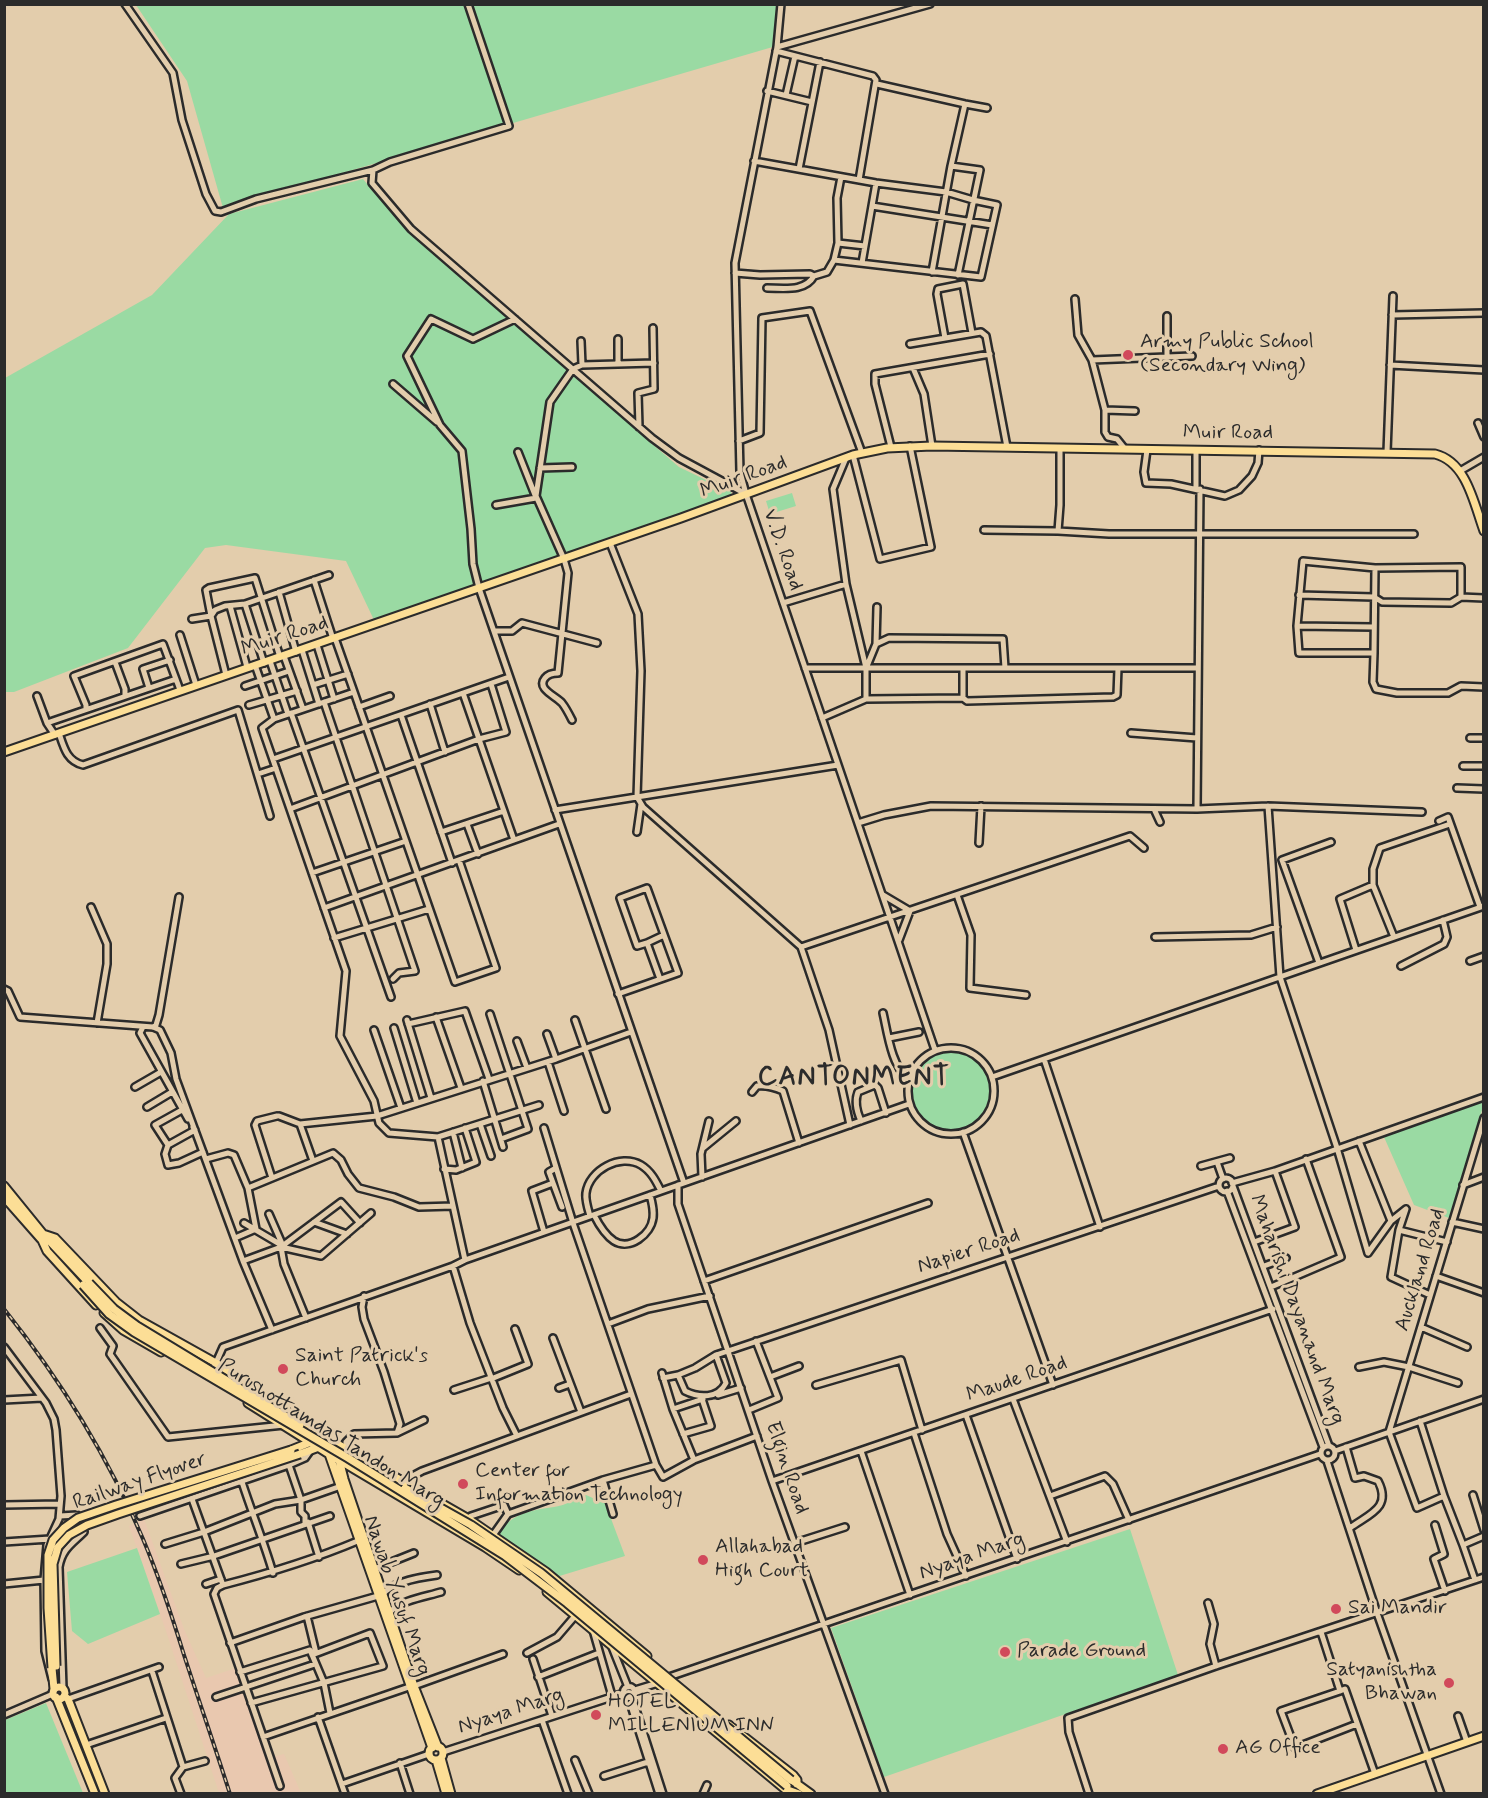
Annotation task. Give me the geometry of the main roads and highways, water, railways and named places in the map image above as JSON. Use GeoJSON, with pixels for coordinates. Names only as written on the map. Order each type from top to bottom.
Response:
{"type":"FeatureCollection","features":[{"type":"Feature","properties":{"kind":"main road","name":"Muir Road"},"geometry":{"type":"LineString","coordinates":[[4,753],[180,690],[610,543],[850,457],[891,447],[1435,454],[1454,462],[1460,471],[1484,531]]}},
{"type":"Feature","properties":{"kind":"main road"},"geometry":{"type":"LineString","coordinates":[[4,1186],[42,1236],[86,1284],[114,1309],[137,1326],[245,1390],[350,1457],[471,1525],[541,1573],[793,1787]]}},
{"type":"Feature","properties":{"kind":"main road","name":"Purushottamdas Tandon Marg"},"geometry":{"type":"LineString","coordinates":[[4,1197],[42,1236],[47,1251],[106,1315],[123,1330],[209,1378],[284,1425],[312,1447],[329,1454],[454,1528],[534,1580],[785,1789],[789,1791],[793,1787],[797,1780],[793,1775],[670,1676],[554,1578],[467,1518],[324,1437],[216,1363],[139,1320],[116,1302],[55,1238],[42,1236]]}},
{"type":"Feature","properties":{"kind":"main road"},"geometry":{"type":"LineString","coordinates":[[312,1447],[324,1437]]}},
{"type":"Feature","properties":{"kind":"main road"},"geometry":{"type":"LineString","coordinates":[[312,1447],[332,1441]]}},
{"type":"Feature","properties":{"kind":"main road","name":"Railway Flyover"},"geometry":{"type":"LineString","coordinates":[[59,1691],[54,1668],[48,1608],[48,1555],[53,1540],[64,1528],[78,1518],[116,1505],[291,1450],[312,1447]]}},
{"type":"Feature","properties":{"kind":"main road","name":"Railway Flyover"},"geometry":{"type":"LineString","coordinates":[[54,1668],[53,1564],[58,1547],[69,1535],[87,1525],[300,1454],[312,1447]]}},
{"type":"Feature","properties":{"kind":"main road","name":"Nawab Yusuf Marg"},"geometry":{"type":"LineString","coordinates":[[329,1454],[452,1794]]}},
{"type":"Feature","properties":{"kind":"main road","name":"Nawab Yusuf Marg"},"geometry":{"type":"LineString","coordinates":[[339,1460],[381,1595],[390,1612],[412,1687]]}},
{"type":"Feature","properties":{"kind":"main road"},"geometry":{"type":"LineString","coordinates":[[59,1691],[86,1745],[105,1794]]}},
{"type":"Feature","properties":{"kind":"main road"},"geometry":{"type":"LineString","coordinates":[[59,1691],[94,1794]]}},
{"type":"Feature","properties":{"kind":"main road"},"geometry":{"type":"LineString","coordinates":[[1317,1794],[1484,1736]]}},
{"type":"Feature","properties":{"kind":"main road","name":"Nawab Yusuf Marg"},"geometry":{"type":"LineString","coordinates":[[436,1753],[446,1794]]}},
{"type":"Feature","properties":{"kind":"main road","name":"Purushottamdas Tandon Marg"},"geometry":{"type":"LineString","coordinates":[[793,1787],[811,1794]]}},
{"type":"Feature","properties":{"kind":"railway"},"geometry":{"type":"LineString","coordinates":[[4,1309],[63,1391],[98,1449],[129,1508],[165,1597],[230,1794]]}},
{"type":"Feature","properties":{"kind":"place","name":"Army Public School (Secondary Wing)"},"geometry":{"type":"Point","coordinates":[1128,355]}},
{"type":"Feature","properties":{"kind":"place","name":"Saint Patrick's Church"},"geometry":{"type":"Point","coordinates":[283,1369]}},
{"type":"Feature","properties":{"kind":"place","name":"Center for Information Technology"},"geometry":{"type":"Point","coordinates":[463,1484]}},
{"type":"Feature","properties":{"kind":"place","name":"Allahabad High Court"},"geometry":{"type":"Point","coordinates":[703,1560]}},
{"type":"Feature","properties":{"kind":"place","name":"Sai Mandir"},"geometry":{"type":"Point","coordinates":[1336,1609]}},
{"type":"Feature","properties":{"kind":"place","name":"Parade Ground"},"geometry":{"type":"Point","coordinates":[1005,1652]}},
{"type":"Feature","properties":{"kind":"place","name":"Satyanishtha Bhawan"},"geometry":{"type":"Point","coordinates":[1449,1683]}},
{"type":"Feature","properties":{"kind":"place","name":"HOTEL MILLENIUM INN"},"geometry":{"type":"Point","coordinates":[596,1715]}},
{"type":"Feature","properties":{"kind":"place","name":"AG Office"},"geometry":{"type":"Point","coordinates":[1223,1749]}},
{"type":"Feature","properties":{"kind":"district","name":"CANTONMENT"},"geometry":{"type":"Point","coordinates":[854,1078]}}]}
